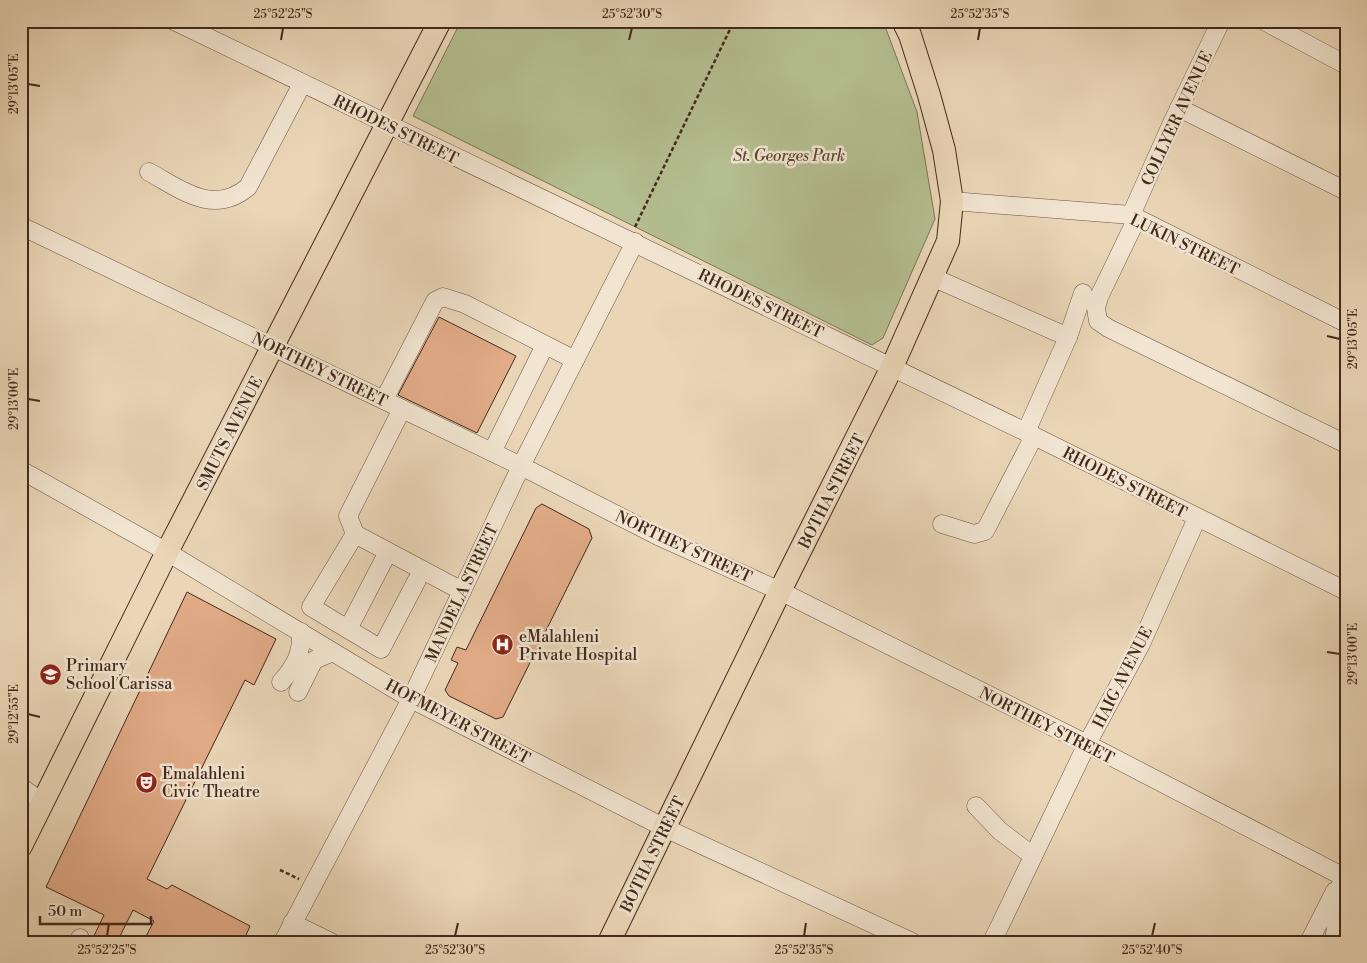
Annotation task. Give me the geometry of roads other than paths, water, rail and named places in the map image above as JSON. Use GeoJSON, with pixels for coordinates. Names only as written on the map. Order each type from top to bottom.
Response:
{"type":"FeatureCollection","features":[{"type":"Feature","properties":{"kind":"main road","name":"SMUTS AVENUE"},"geometry":{"type":"LineString","coordinates":[[21,846],[167,552],[440,21]]}},
{"type":"Feature","properties":{"kind":"main road","name":"BOTHA STREET"},"geometry":{"type":"LineString","coordinates":[[609,942],[780,590],[892,367],[948,241],[952,201],[944,150],[929,95],[904,21]]}},
{"type":"Feature","properties":{"kind":"street","name":"RHODES STREET"},"geometry":{"type":"LineString","coordinates":[[174,21],[1030,434],[1346,591]]}},
{"type":"Feature","properties":{"kind":"street","name":"COLLYER AVENUE"},"geometry":{"type":"LineString","coordinates":[[1221,21],[1179,108],[1099,298],[1096,308],[1098,321],[1108,328],[1346,444]]}},
{"type":"Feature","properties":{"kind":"street"},"geometry":{"type":"LineString","coordinates":[[1264,21],[1346,65]]}},
{"type":"Feature","properties":{"kind":"street"},"geometry":{"type":"LineString","coordinates":[[149,172],[192,195],[208,200],[224,201],[237,197],[248,187],[302,84]]}},
{"type":"Feature","properties":{"kind":"street"},"geometry":{"type":"LineString","coordinates":[[1179,108],[1346,191]]}},
{"type":"Feature","properties":{"kind":"street","name":"LUKIN STREET"},"geometry":{"type":"LineString","coordinates":[[952,201],[1134,217],[1346,323]]}},
{"type":"Feature","properties":{"kind":"street","name":"NORTHEY STREET"},"geometry":{"type":"LineString","coordinates":[[21,226],[522,466],[658,536],[780,590],[1345,871]]}},
{"type":"Feature","properties":{"kind":"street","name":"MANDELA STREET"},"geometry":{"type":"LineString","coordinates":[[283,942],[411,699],[632,241]]}},
{"type":"Feature","properties":{"kind":"street"},"geometry":{"type":"LineString","coordinates":[[932,277],[1068,337]]}},
{"type":"Feature","properties":{"kind":"street"},"geometry":{"type":"LineString","coordinates":[[942,524],[974,534],[985,531],[1030,434],[1083,294]]}},
{"type":"Feature","properties":{"kind":"street"},"geometry":{"type":"LineString","coordinates":[[384,400],[438,298],[447,297],[465,304],[575,360]]}},
{"type":"Feature","properties":{"kind":"street"},"geometry":{"type":"LineString","coordinates":[[492,452],[545,345]]}},
{"type":"Feature","properties":{"kind":"street"},"geometry":{"type":"LineString","coordinates":[[402,409],[348,516],[355,534],[462,591]]}},
{"type":"Feature","properties":{"kind":"street","name":"HOFMEYER STREET"},"geometry":{"type":"LineString","coordinates":[[21,470],[167,552],[411,699],[665,828],[912,942]]}},
{"type":"Feature","properties":{"kind":"street","name":"HAIG AVENUE"},"geometry":{"type":"LineString","coordinates":[[992,942],[1087,744],[1140,644],[1197,518]]}},
{"type":"Feature","properties":{"kind":"street"},"geometry":{"type":"LineString","coordinates":[[355,534],[311,607],[381,648],[417,580]]}},
{"type":"Feature","properties":{"kind":"street"},"geometry":{"type":"LineString","coordinates":[[348,629],[388,552]]}},
{"type":"Feature","properties":{"kind":"street"},"geometry":{"type":"LineString","coordinates":[[281,682],[292,670],[301,653],[301,632]]}},
{"type":"Feature","properties":{"kind":"street"},"geometry":{"type":"LineString","coordinates":[[298,692],[314,660],[333,652]]}},
{"type":"Feature","properties":{"kind":"street"},"geometry":{"type":"LineString","coordinates":[[21,787],[43,803]]}},
{"type":"Feature","properties":{"kind":"street"},"geometry":{"type":"LineString","coordinates":[[976,806],[1000,831],[1033,856]]}},
{"type":"Feature","properties":{"kind":"street"},"geometry":{"type":"LineString","coordinates":[[1309,942],[1345,871]]}},
{"type":"Feature","properties":{"kind":"street"},"geometry":{"type":"LineString","coordinates":[[1334,942],[1345,871]]}},
{"type":"Feature","properties":{"kind":"street"},"geometry":{"type":"LineString","coordinates":[[292,923],[330,942]]}},
{"type":"Feature","properties":{"kind":"place","name":"eMalahleni Private Hospital"},"geometry":{"type":"Point","coordinates":[503,645]}},
{"type":"Feature","properties":{"kind":"place","name":"Primary School Carissa"},"geometry":{"type":"Point","coordinates":[50,674]}},
{"type":"Feature","properties":{"kind":"place","name":"Emalahleni Civic Theatre"},"geometry":{"type":"Point","coordinates":[146,782]}},
{"type":"Feature","properties":{"kind":"park label","name":"St. Georges Park"},"geometry":{"type":"Point","coordinates":[789,155]}}]}
